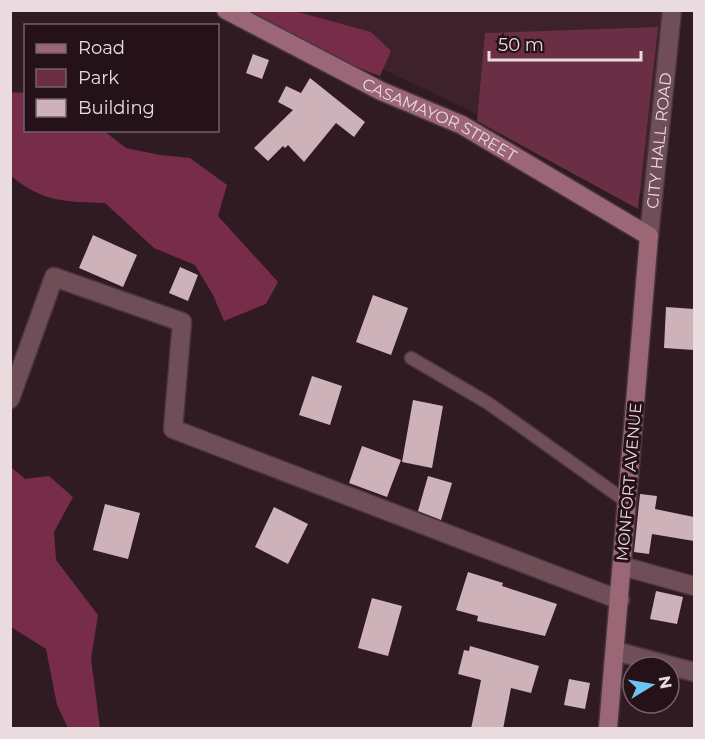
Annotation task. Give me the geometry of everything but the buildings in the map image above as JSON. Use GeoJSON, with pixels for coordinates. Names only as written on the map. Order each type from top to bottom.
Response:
{"type":"FeatureCollection","features":[{"type":"Feature","properties":{"kind":"street","name":"CASAMAYOR STREET"},"geometry":{"type":"LineString","coordinates":[[226,10],[381,91],[462,124],[649,236]]}},
{"type":"Feature","properties":{"kind":"street","name":"CITY HALL ROAD"},"geometry":{"type":"LineString","coordinates":[[649,236],[672,10]]}},
{"type":"Feature","properties":{"kind":"street","name":"MONFORT AVENUE"},"geometry":{"type":"LineString","coordinates":[[608,729],[649,236]]}},
{"type":"Feature","properties":{"kind":"street"},"geometry":{"type":"LineString","coordinates":[[10,399],[54,277],[182,322],[172,429],[620,600]]}},
{"type":"Feature","properties":{"kind":"street"},"geometry":{"type":"LineString","coordinates":[[622,566],[694,586]]}},
{"type":"Feature","properties":{"kind":"street"},"geometry":{"type":"LineString","coordinates":[[615,651],[694,672]]}},
{"type":"Feature","properties":{"kind":"lane"},"geometry":{"type":"LineString","coordinates":[[411,357],[488,403],[627,502]]}},
{"type":"Feature","properties":{"kind":"shaded area"},"geometry":{"type":"Polygon","coordinates":[[[236,11],[294,11],[371,32],[391,51],[380,76],[313,50],[269,22],[236,11]]]}},
{"type":"Feature","properties":{"kind":"shaded area"},"geometry":{"type":"Polygon","coordinates":[[[275,11],[663,11],[646,196],[387,71],[275,11]]]}},
{"type":"Feature","properties":{"kind":"shaded area"},"geometry":{"type":"Polygon","coordinates":[[[10,92],[24,93],[24,132],[105,132],[126,148],[190,158],[227,185],[218,216],[278,282],[266,304],[224,321],[213,295],[195,265],[154,248],[105,203],[66,201],[44,196],[22,185],[11,176],[10,92]]]}},
{"type":"Feature","properties":{"kind":"shaded area"},"geometry":{"type":"Polygon","coordinates":[[[10,466],[25,479],[49,476],[73,497],[54,532],[56,560],[98,615],[91,659],[100,728],[68,728],[57,705],[46,649],[11,627],[10,466]]]}},
{"type":"Feature","properties":{"kind":"green space"},"geometry":{"type":"Polygon","coordinates":[[[658,27],[638,209],[477,121],[485,33],[658,27]]]}}]}
